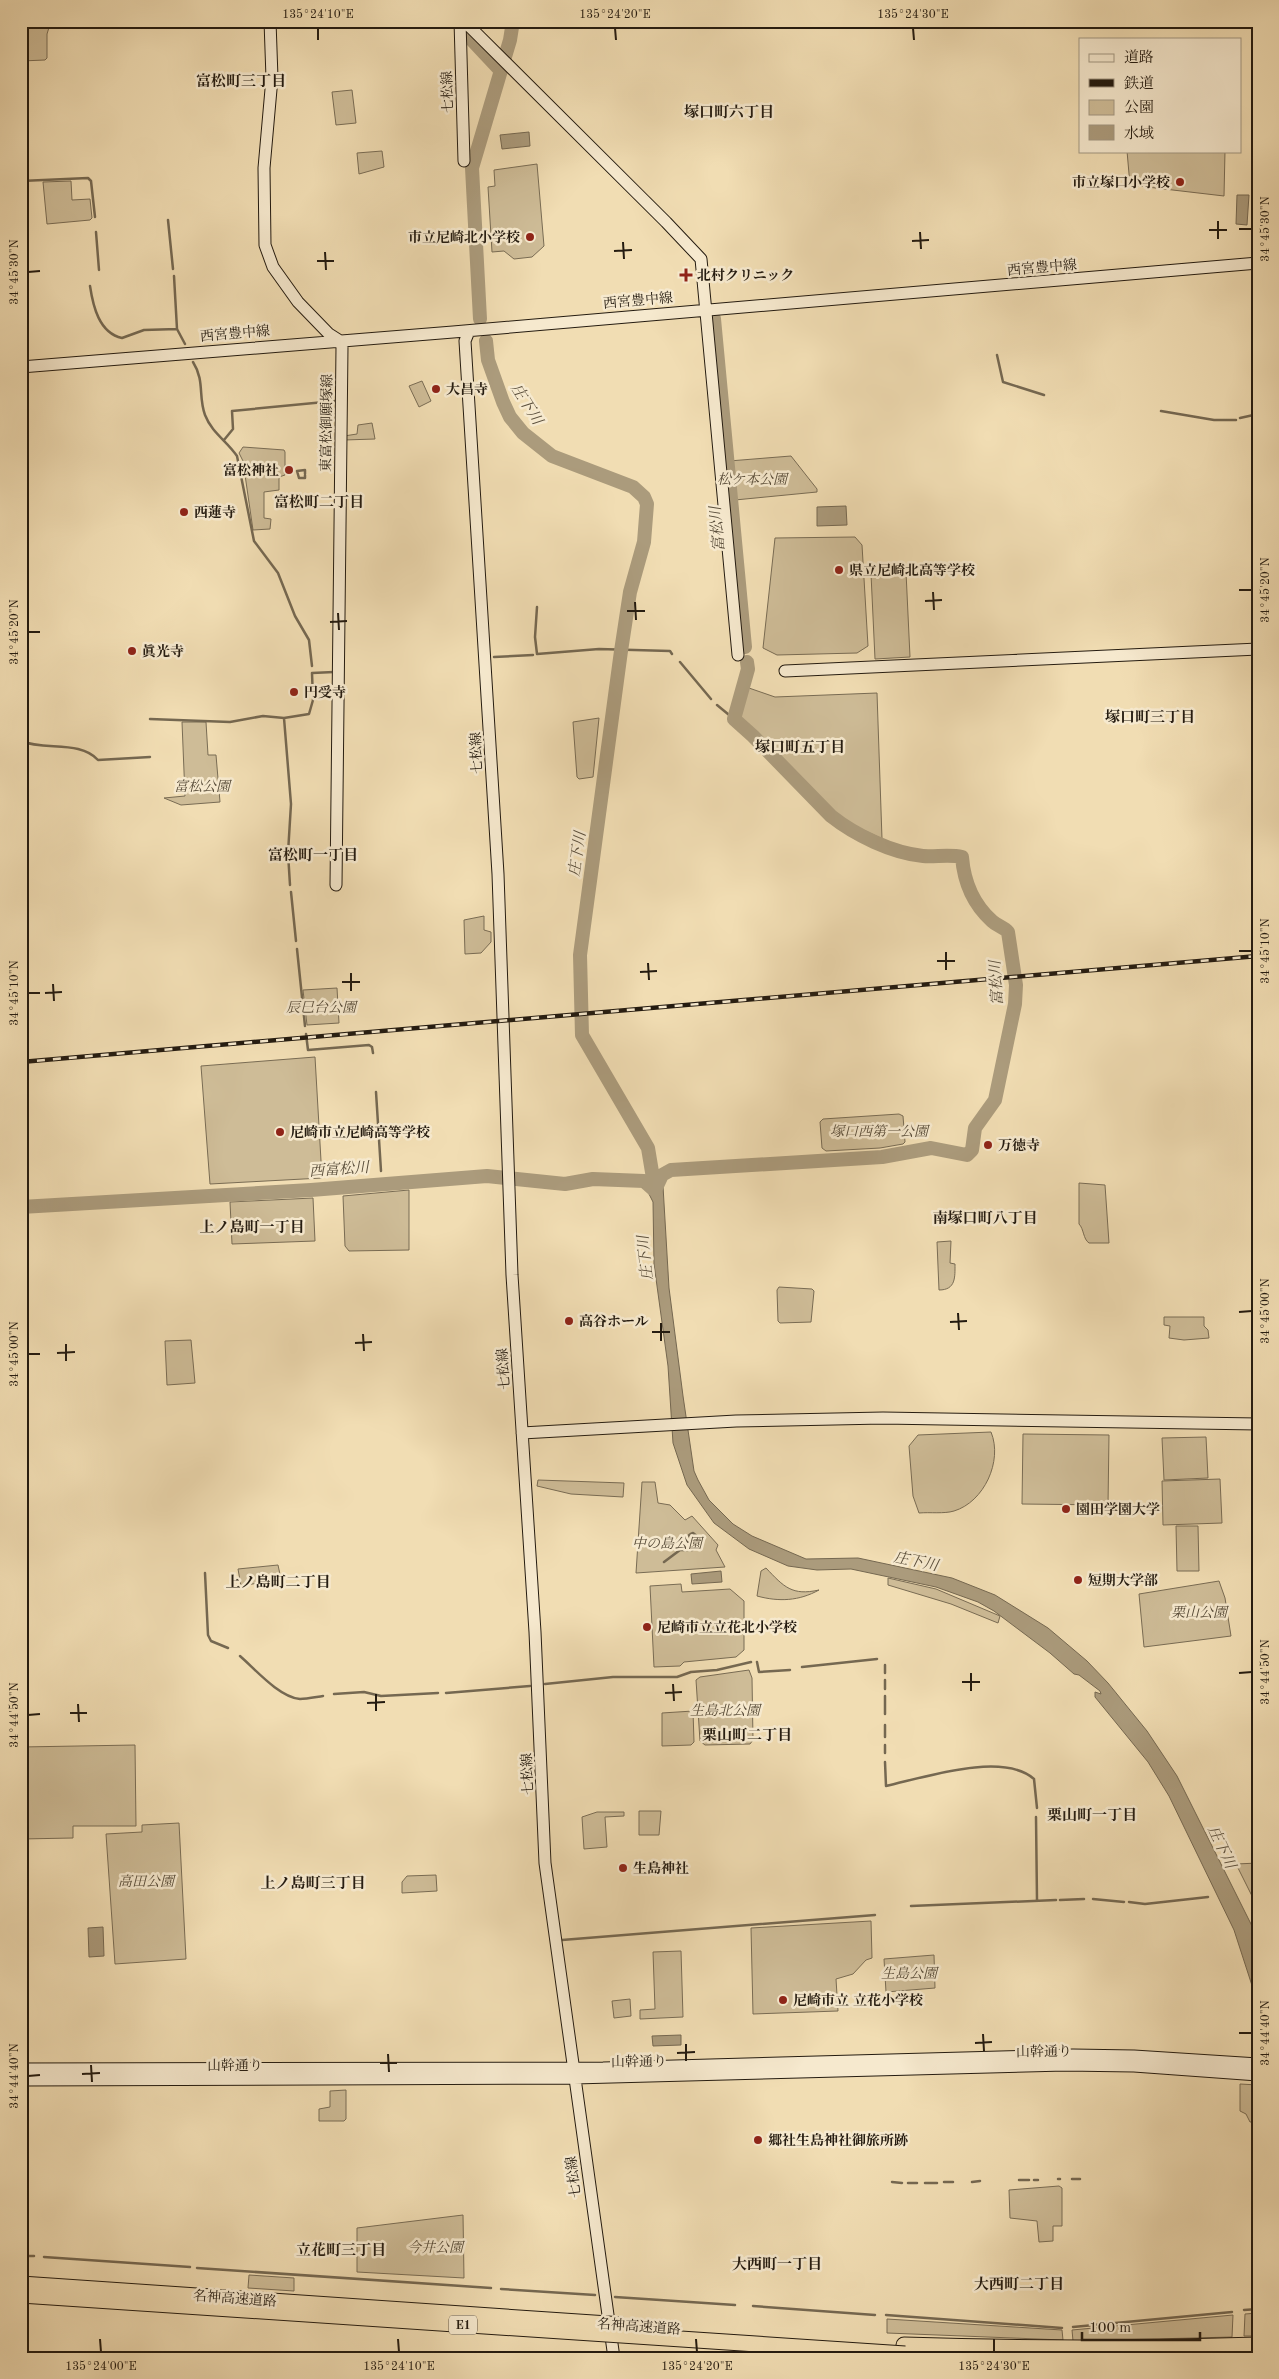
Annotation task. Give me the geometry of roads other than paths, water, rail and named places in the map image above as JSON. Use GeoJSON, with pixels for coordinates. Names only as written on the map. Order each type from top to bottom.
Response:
{"type":"FeatureCollection","features":[{"type":"Feature","properties":{"kind":"highway","name":"名神高速道路"},"geometry":{"type":"LineString","coordinates":[[21,2284],[904,2350],[988,2358]]}},
{"type":"Feature","properties":{"kind":"highway","name":"名神高速道路"},"geometry":{"type":"LineString","coordinates":[[21,2295],[904,2350],[1174,2348],[1258,2345]]}},
{"type":"Feature","properties":{"kind":"street"},"geometry":{"type":"LineString","coordinates":[[270,21],[272,78],[264,168],[265,245],[273,268],[298,302],[330,334],[340,341]]}},
{"type":"Feature","properties":{"kind":"street","name":"七松線"},"geometry":{"type":"LineString","coordinates":[[460,21],[464,161]]}},
{"type":"Feature","properties":{"kind":"street"},"geometry":{"type":"LineString","coordinates":[[464,21],[500,59],[699,255],[738,655]]}},
{"type":"Feature","properties":{"kind":"street","name":"西宮豊中線"},"geometry":{"type":"LineString","coordinates":[[21,367],[469,331],[1258,263]]}},
{"type":"Feature","properties":{"kind":"street","name":"七松線"},"geometry":{"type":"LineString","coordinates":[[469,331],[465,341],[498,874],[509,1179],[535,1641],[545,1863],[614,2358]]}},
{"type":"Feature","properties":{"kind":"street","name":"東富松御願塚線"},"geometry":{"type":"LineString","coordinates":[[336,885],[340,341]]}},
{"type":"Feature","properties":{"kind":"street"},"geometry":{"type":"LineString","coordinates":[[785,671],[1258,649]]}},
{"type":"Feature","properties":{"kind":"street"},"geometry":{"type":"LineString","coordinates":[[522,1433],[694,1423],[883,1418],[1258,1424]]}},
{"type":"Feature","properties":{"kind":"street","name":"山幹通り"},"geometry":{"type":"LineString","coordinates":[[21,2069],[573,2073],[1073,2055],[1134,2056],[1258,2064]]}},
{"type":"Feature","properties":{"kind":"street","name":"山幹通り"},"geometry":{"type":"LineString","coordinates":[[21,2080],[1065,2064],[1134,2066],[1258,2075]]}},
{"type":"Feature","properties":{"kind":"water"},"geometry":{"type":"Polygon","coordinates":[[[529,132],[530,146],[502,149],[500,135],[529,132]]]}},
{"type":"Feature","properties":{"kind":"water"},"geometry":{"type":"Polygon","coordinates":[[[1237,195],[1249,195],[1247,225],[1236,224],[1237,195]]]}},
{"type":"Feature","properties":{"kind":"water"},"geometry":{"type":"Polygon","coordinates":[[[846,506],[847,525],[817,526],[817,507],[846,506]]]}},
{"type":"Feature","properties":{"kind":"water"},"geometry":{"type":"Polygon","coordinates":[[[649,1171],[656,1171],[666,1177],[663,1186],[669,1288],[683,1396],[694,1471],[709,1500],[733,1524],[752,1536],[806,1559],[858,1558],[952,1578],[995,1595],[1048,1628],[1087,1661],[1108,1683],[1147,1731],[1177,1776],[1258,1938],[1258,2004],[1234,1930],[1169,1796],[1148,1762],[1095,1697],[1095,1692],[1101,1694],[1100,1691],[1079,1675],[1074,1674],[1050,1653],[994,1611],[978,1602],[936,1587],[851,1569],[817,1570],[788,1566],[749,1549],[714,1523],[687,1485],[673,1443],[668,1366],[654,1264],[653,1202],[647,1190],[638,1185],[638,1178],[645,1178],[649,1171]]]}},
{"type":"Feature","properties":{"kind":"water"},"geometry":{"type":"Polygon","coordinates":[[[721,1571],[722,1582],[692,1584],[691,1574],[721,1571]]]}},
{"type":"Feature","properties":{"kind":"water"},"geometry":{"type":"Polygon","coordinates":[[[103,1927],[104,1956],[89,1957],[88,1928],[103,1927]]]}},
{"type":"Feature","properties":{"kind":"water"},"geometry":{"type":"Polygon","coordinates":[[[681,2035],[681,2045],[653,2046],[652,2036],[681,2035]]]}},
{"type":"Feature","properties":{"kind":"waterway","name":"庄下川"},"geometry":{"type":"LineString","coordinates":[[480,319],[472,168],[510,40],[513,21]]}},
{"type":"Feature","properties":{"kind":"waterway","name":"富松川"},"geometry":{"type":"LineString","coordinates":[[471,39],[501,71]]}},
{"type":"Feature","properties":{"kind":"waterway"},"geometry":{"type":"LineString","coordinates":[[21,181],[88,178],[91,181],[95,217]]}},
{"type":"Feature","properties":{"kind":"waterway"},"geometry":{"type":"LineString","coordinates":[[168,220],[173,269]]}},
{"type":"Feature","properties":{"kind":"waterway"},"geometry":{"type":"LineString","coordinates":[[96,232],[99,270]]}},
{"type":"Feature","properties":{"kind":"waterway"},"geometry":{"type":"LineString","coordinates":[[174,276],[177,329]]}},
{"type":"Feature","properties":{"kind":"waterway"},"geometry":{"type":"LineString","coordinates":[[90,286],[95,310],[103,325],[114,335],[122,338],[144,330],[177,329],[185,344]]}},
{"type":"Feature","properties":{"kind":"waterway","name":"富松川"},"geometry":{"type":"LineString","coordinates":[[714,319],[745,647]]}},
{"type":"Feature","properties":{"kind":"waterway","name":"庄下川"},"geometry":{"type":"LineString","coordinates":[[486,341],[488,360],[503,402],[510,417],[523,433],[552,456],[633,487],[644,497],[647,504],[644,542],[630,592],[621,651],[580,955],[582,1035],[648,1148],[655,1190]]}},
{"type":"Feature","properties":{"kind":"waterway"},"geometry":{"type":"LineString","coordinates":[[997,355],[1003,382],[1044,395]]}},
{"type":"Feature","properties":{"kind":"waterway"},"geometry":{"type":"LineString","coordinates":[[193,362],[199,376],[205,415],[212,427],[237,456],[254,541],[278,573],[295,616],[309,640],[312,666]]}},
{"type":"Feature","properties":{"kind":"waterway"},"geometry":{"type":"LineString","coordinates":[[224,440],[233,429],[232,411],[335,401]]}},
{"type":"Feature","properties":{"kind":"waterway"},"geometry":{"type":"LineString","coordinates":[[1161,411],[1214,420],[1236,420]]}},
{"type":"Feature","properties":{"kind":"waterway"},"geometry":{"type":"LineString","coordinates":[[1240,418],[1258,414]]}},
{"type":"Feature","properties":{"kind":"waterway"},"geometry":{"type":"LineString","coordinates":[[305,474],[305,470],[297,471],[299,478],[305,478],[305,475]]}},
{"type":"Feature","properties":{"kind":"waterway"},"geometry":{"type":"LineString","coordinates":[[537,607],[535,637],[537,654],[599,649],[670,651],[672,654]]}},
{"type":"Feature","properties":{"kind":"waterway"},"geometry":{"type":"LineString","coordinates":[[494,657],[533,655]]}},
{"type":"Feature","properties":{"kind":"waterway"},"geometry":{"type":"LineString","coordinates":[[680,662],[711,699]]}},
{"type":"Feature","properties":{"kind":"waterway","name":"富松川"},"geometry":{"type":"LineString","coordinates":[[655,1190],[662,1175],[671,1170],[882,1157],[931,1148],[967,1155],[972,1150],[975,1128],[995,1100],[1015,1004],[1016,985],[1008,932],[992,921],[975,900],[967,884],[962,857],[923,856],[899,851],[862,836],[831,816],[734,719],[748,669],[747,662]]}},
{"type":"Feature","properties":{"kind":"waterway"},"geometry":{"type":"LineString","coordinates":[[150,719],[230,722],[263,716],[284,718],[309,714],[313,700],[312,673],[334,672]]}},
{"type":"Feature","properties":{"kind":"waterway"},"geometry":{"type":"LineString","coordinates":[[717,705],[734,719]]}},
{"type":"Feature","properties":{"kind":"waterway"},"geometry":{"type":"LineString","coordinates":[[284,718],[291,804],[288,853],[290,885]]}},
{"type":"Feature","properties":{"kind":"waterway"},"geometry":{"type":"LineString","coordinates":[[21,741],[30,744],[82,750],[98,760],[150,757]]}},
{"type":"Feature","properties":{"kind":"waterway"},"geometry":{"type":"LineString","coordinates":[[291,892],[296,941]]}},
{"type":"Feature","properties":{"kind":"waterway"},"geometry":{"type":"LineString","coordinates":[[297,949],[305,1026]]}},
{"type":"Feature","properties":{"kind":"waterway"},"geometry":{"type":"LineString","coordinates":[[306,1034],[308,1050],[369,1045],[372,1047],[373,1053]]}},
{"type":"Feature","properties":{"kind":"waterway"},"geometry":{"type":"LineString","coordinates":[[376,1092],[381,1171]]}},
{"type":"Feature","properties":{"kind":"waterway","name":"西富松川"},"geometry":{"type":"LineString","coordinates":[[21,1207],[311,1190],[487,1176],[565,1184],[593,1179],[644,1181],[653,1189]]}},
{"type":"Feature","properties":{"kind":"waterway"},"geometry":{"type":"LineString","coordinates":[[664,1562],[680,1550],[683,1543],[693,1533],[698,1537]]}},
{"type":"Feature","properties":{"kind":"waterway"},"geometry":{"type":"LineString","coordinates":[[680,1550],[692,1550],[701,1544],[698,1537]]}},
{"type":"Feature","properties":{"kind":"waterway"},"geometry":{"type":"LineString","coordinates":[[205,1573],[208,1635],[211,1641],[228,1648]]}},
{"type":"Feature","properties":{"kind":"waterway"},"geometry":{"type":"LineString","coordinates":[[240,1656],[268,1682],[292,1697],[300,1699],[323,1696]]}},
{"type":"Feature","properties":{"kind":"waterway"},"geometry":{"type":"LineString","coordinates":[[802,1667],[877,1659]]}},
{"type":"Feature","properties":{"kind":"waterway"},"geometry":{"type":"LineString","coordinates":[[545,1684],[613,1677],[677,1677],[691,1672],[717,1670],[751,1662]]}},
{"type":"Feature","properties":{"kind":"waterway"},"geometry":{"type":"LineString","coordinates":[[757,1662],[759,1672],[790,1670]]}},
{"type":"Feature","properties":{"kind":"waterway"},"geometry":{"type":"LineString","coordinates":[[885,1665],[885,1673]]}},
{"type":"Feature","properties":{"kind":"waterway"},"geometry":{"type":"LineString","coordinates":[[885,1680],[885,1689]]}},
{"type":"Feature","properties":{"kind":"waterway"},"geometry":{"type":"LineString","coordinates":[[446,1693],[530,1686]]}},
{"type":"Feature","properties":{"kind":"waterway"},"geometry":{"type":"LineString","coordinates":[[334,1694],[364,1692],[381,1696],[438,1693]]}},
{"type":"Feature","properties":{"kind":"waterway"},"geometry":{"type":"LineString","coordinates":[[885,1696],[885,1714]]}},
{"type":"Feature","properties":{"kind":"waterway"},"geometry":{"type":"LineString","coordinates":[[885,1725],[885,1737]]}},
{"type":"Feature","properties":{"kind":"waterway"},"geometry":{"type":"LineString","coordinates":[[885,1745],[885,1753]]}},
{"type":"Feature","properties":{"kind":"waterway"},"geometry":{"type":"LineString","coordinates":[[885,1762],[886,1786],[962,1769],[1003,1767],[1020,1771],[1034,1779],[1037,1808]]}},
{"type":"Feature","properties":{"kind":"waterway"},"geometry":{"type":"LineString","coordinates":[[1036,1817],[1037,1900]]}},
{"type":"Feature","properties":{"kind":"waterway"},"geometry":{"type":"LineString","coordinates":[[1129,1902],[1145,1904],[1208,1897]]}},
{"type":"Feature","properties":{"kind":"waterway"},"geometry":{"type":"LineString","coordinates":[[1060,1900],[1084,1899]]}},
{"type":"Feature","properties":{"kind":"waterway"},"geometry":{"type":"LineString","coordinates":[[1093,1899],[1124,1902]]}},
{"type":"Feature","properties":{"kind":"waterway"},"geometry":{"type":"LineString","coordinates":[[911,1906],[1056,1900]]}},
{"type":"Feature","properties":{"kind":"waterway"},"geometry":{"type":"LineString","coordinates":[[562,1940],[875,1915]]}},
{"type":"Feature","properties":{"kind":"waterway"},"geometry":{"type":"LineString","coordinates":[[1072,2179],[1080,2179]]}},
{"type":"Feature","properties":{"kind":"waterway"},"geometry":{"type":"LineString","coordinates":[[1019,2180],[1029,2180]]}},
{"type":"Feature","properties":{"kind":"waterway"},"geometry":{"type":"LineString","coordinates":[[972,2182],[980,2181]]}},
{"type":"Feature","properties":{"kind":"waterway"},"geometry":{"type":"LineString","coordinates":[[892,2182],[902,2183]]}},
{"type":"Feature","properties":{"kind":"waterway"},"geometry":{"type":"LineString","coordinates":[[944,2182],[953,2182]]}},
{"type":"Feature","properties":{"kind":"waterway"},"geometry":{"type":"LineString","coordinates":[[908,2183],[917,2183]]}},
{"type":"Feature","properties":{"kind":"waterway"},"geometry":{"type":"LineString","coordinates":[[925,2183],[937,2183]]}},
{"type":"Feature","properties":{"kind":"waterway"},"geometry":{"type":"LineString","coordinates":[[21,2256],[34,2256]]}},
{"type":"Feature","properties":{"kind":"waterway"},"geometry":{"type":"LineString","coordinates":[[44,2257],[190,2267]]}},
{"type":"Feature","properties":{"kind":"waterway"},"geometry":{"type":"LineString","coordinates":[[197,2268],[491,2288]]}},
{"type":"Feature","properties":{"kind":"waterway"},"geometry":{"type":"LineString","coordinates":[[501,2289],[595,2295]]}},
{"type":"Feature","properties":{"kind":"waterway"},"geometry":{"type":"LineString","coordinates":[[615,2297],[735,2305]]}},
{"type":"Feature","properties":{"kind":"waterway"},"geometry":{"type":"LineString","coordinates":[[753,2306],[875,2315]]}},
{"type":"Feature","properties":{"kind":"waterway"},"geometry":{"type":"LineString","coordinates":[[1244,2310],[1258,2309]]}},
{"type":"Feature","properties":{"kind":"waterway"},"geometry":{"type":"LineString","coordinates":[[1073,2327],[1232,2312]]}},
{"type":"Feature","properties":{"kind":"waterway"},"geometry":{"type":"LineString","coordinates":[[886,2315],[1062,2328]]}},
{"type":"Feature","properties":{"kind":"railway"},"geometry":{"type":"LineString","coordinates":[[21,1062],[1258,956]]}},
{"type":"Feature","properties":{"kind":"place","name":"市立塚口小学校"},"geometry":{"type":"Point","coordinates":[1180,182]}},
{"type":"Feature","properties":{"kind":"place","name":"市立尼崎北小学校"},"geometry":{"type":"Point","coordinates":[530,237]}},
{"type":"Feature","properties":{"kind":"place","name":"北村クリニック"},"geometry":{"type":"Point","coordinates":[686,275]}},
{"type":"Feature","properties":{"kind":"place","name":"大昌寺"},"geometry":{"type":"Point","coordinates":[436,389]}},
{"type":"Feature","properties":{"kind":"place","name":"富松神社"},"geometry":{"type":"Point","coordinates":[289,470]}},
{"type":"Feature","properties":{"kind":"place","name":"西蓮寺"},"geometry":{"type":"Point","coordinates":[184,512]}},
{"type":"Feature","properties":{"kind":"place","name":"県立尼崎北高等学校"},"geometry":{"type":"Point","coordinates":[839,570]}},
{"type":"Feature","properties":{"kind":"place","name":"眞光寺"},"geometry":{"type":"Point","coordinates":[132,651]}},
{"type":"Feature","properties":{"kind":"place","name":"円受寺"},"geometry":{"type":"Point","coordinates":[294,692]}},
{"type":"Feature","properties":{"kind":"place","name":"尼崎市立尼崎高等学校"},"geometry":{"type":"Point","coordinates":[280,1132]}},
{"type":"Feature","properties":{"kind":"place","name":"万徳寺"},"geometry":{"type":"Point","coordinates":[988,1145]}},
{"type":"Feature","properties":{"kind":"place","name":"高谷ホール"},"geometry":{"type":"Point","coordinates":[569,1321]}},
{"type":"Feature","properties":{"kind":"place","name":"園田学園大学"},"geometry":{"type":"Point","coordinates":[1066,1509]}},
{"type":"Feature","properties":{"kind":"place","name":"短期大学部"},"geometry":{"type":"Point","coordinates":[1078,1580]}},
{"type":"Feature","properties":{"kind":"place","name":"尼崎市立立花北小学校"},"geometry":{"type":"Point","coordinates":[647,1627]}},
{"type":"Feature","properties":{"kind":"place","name":"生島神社"},"geometry":{"type":"Point","coordinates":[623,1868]}},
{"type":"Feature","properties":{"kind":"place","name":"尼崎市立 立花小学校"},"geometry":{"type":"Point","coordinates":[783,2000]}},
{"type":"Feature","properties":{"kind":"place","name":"郷社生島神社御旅所跡"},"geometry":{"type":"Point","coordinates":[758,2140]}},
{"type":"Feature","properties":{"kind":"district","name":"富松町三丁目"},"geometry":{"type":"Point","coordinates":[241,81]}},
{"type":"Feature","properties":{"kind":"district","name":"塚口町六丁目"},"geometry":{"type":"Point","coordinates":[729,112]}},
{"type":"Feature","properties":{"kind":"district","name":"富松町二丁目"},"geometry":{"type":"Point","coordinates":[319,502]}},
{"type":"Feature","properties":{"kind":"district","name":"塚口町三丁目"},"geometry":{"type":"Point","coordinates":[1150,717]}},
{"type":"Feature","properties":{"kind":"district","name":"塚口町五丁目"},"geometry":{"type":"Point","coordinates":[800,747]}},
{"type":"Feature","properties":{"kind":"district","name":"富松町一丁目"},"geometry":{"type":"Point","coordinates":[313,855]}},
{"type":"Feature","properties":{"kind":"district","name":"南塚口町八丁目"},"geometry":{"type":"Point","coordinates":[985,1218]}},
{"type":"Feature","properties":{"kind":"district","name":"上ノ島町一丁目"},"geometry":{"type":"Point","coordinates":[252,1227]}},
{"type":"Feature","properties":{"kind":"district","name":"上ノ島町二丁目"},"geometry":{"type":"Point","coordinates":[278,1582]}},
{"type":"Feature","properties":{"kind":"district","name":"栗山町二丁目"},"geometry":{"type":"Point","coordinates":[747,1735]}},
{"type":"Feature","properties":{"kind":"district","name":"栗山町一丁目"},"geometry":{"type":"Point","coordinates":[1092,1815]}},
{"type":"Feature","properties":{"kind":"district","name":"上ノ島町三丁目"},"geometry":{"type":"Point","coordinates":[313,1883]}},
{"type":"Feature","properties":{"kind":"district","name":"立花町三丁目"},"geometry":{"type":"Point","coordinates":[341,2250]}},
{"type":"Feature","properties":{"kind":"district","name":"大西町一丁目"},"geometry":{"type":"Point","coordinates":[777,2264]}},
{"type":"Feature","properties":{"kind":"district","name":"大西町二丁目"},"geometry":{"type":"Point","coordinates":[1019,2284]}},
{"type":"Feature","properties":{"kind":"park label","name":"松ケ本公園"},"geometry":{"type":"Point","coordinates":[752,479]}},
{"type":"Feature","properties":{"kind":"park label","name":"富松公園"},"geometry":{"type":"Point","coordinates":[202,786]}},
{"type":"Feature","properties":{"kind":"park label","name":"辰巳台公園"},"geometry":{"type":"Point","coordinates":[321,1007]}},
{"type":"Feature","properties":{"kind":"park label","name":"塚口西第一公園"},"geometry":{"type":"Point","coordinates":[879,1131]}},
{"type":"Feature","properties":{"kind":"park label","name":"中の島公園"},"geometry":{"type":"Point","coordinates":[667,1543]}},
{"type":"Feature","properties":{"kind":"park label","name":"栗山公園"},"geometry":{"type":"Point","coordinates":[1199,1612]}},
{"type":"Feature","properties":{"kind":"park label","name":"生島北公園"},"geometry":{"type":"Point","coordinates":[725,1710]}},
{"type":"Feature","properties":{"kind":"park label","name":"高田公園"},"geometry":{"type":"Point","coordinates":[146,1881]}},
{"type":"Feature","properties":{"kind":"park label","name":"生島公園"},"geometry":{"type":"Point","coordinates":[909,1973]}},
{"type":"Feature","properties":{"kind":"park label","name":"今井公園"},"geometry":{"type":"Point","coordinates":[435,2247]}}]}
